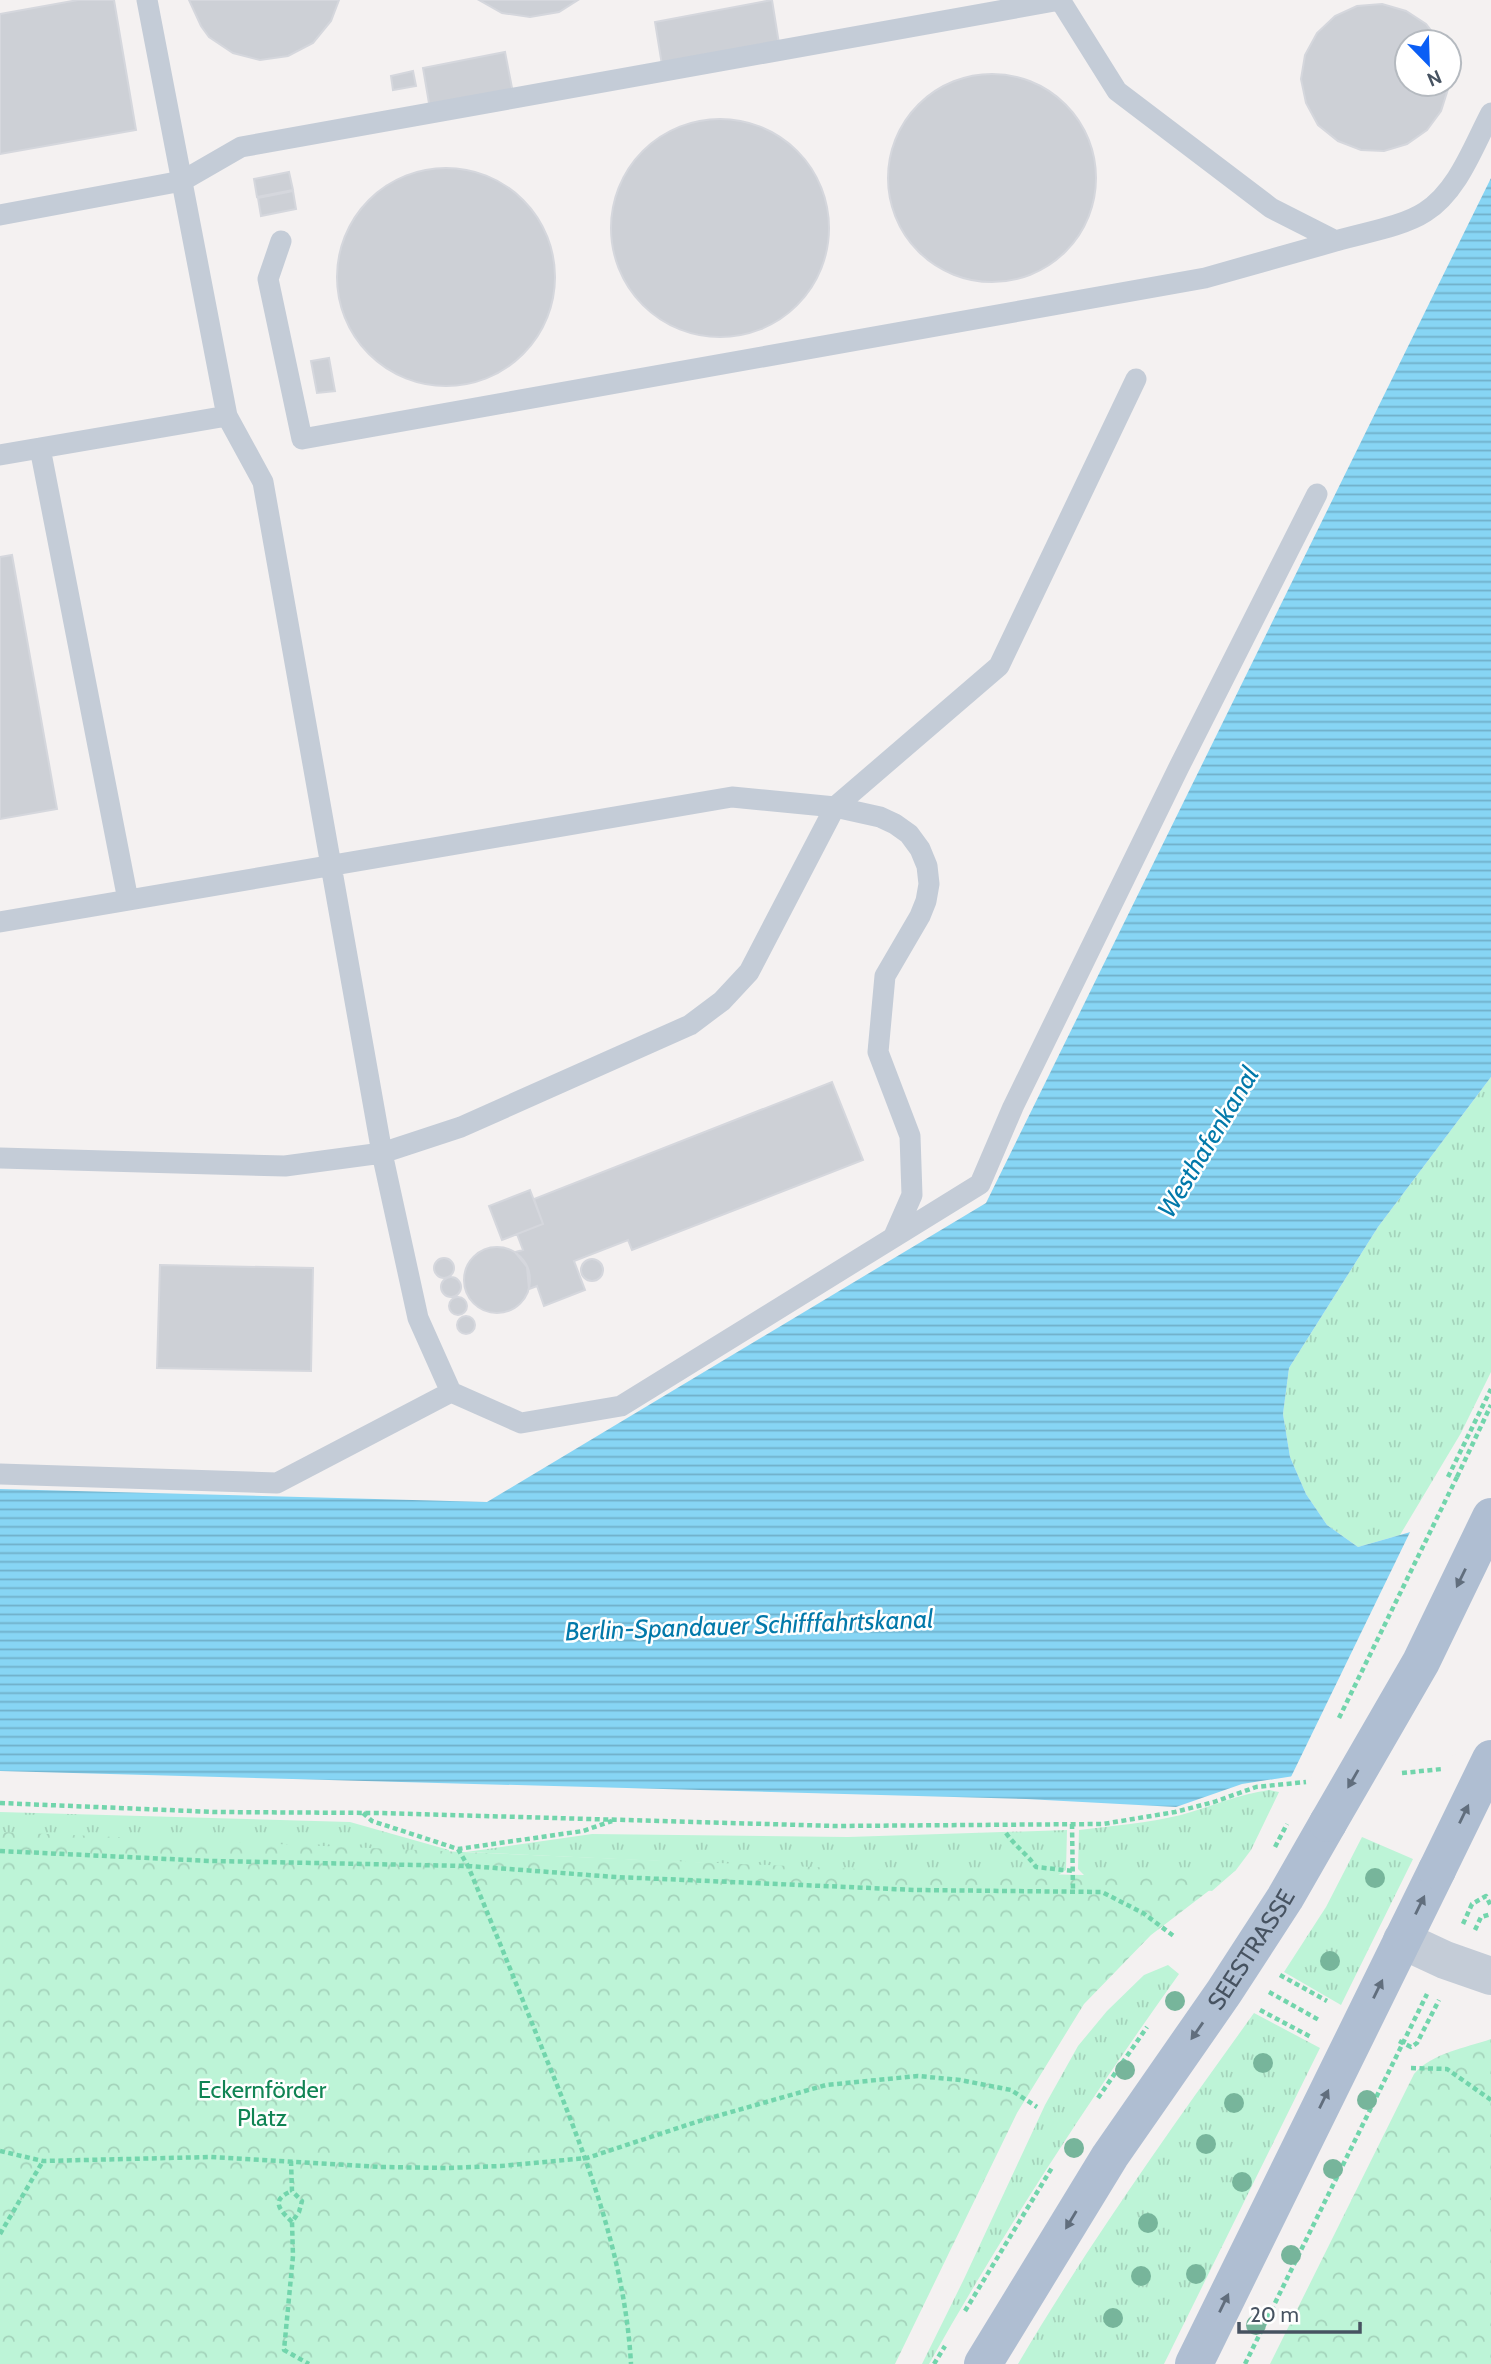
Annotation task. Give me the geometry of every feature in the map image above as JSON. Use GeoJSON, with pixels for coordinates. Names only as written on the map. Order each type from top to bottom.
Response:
{"type":"FeatureCollection","features":[{"type":"Feature","properties":{"kind":"main road","name":"SEESTRASSE"},"geometry":{"type":"LineString","coordinates":[[983,2364],[1110,2156],[1224,1992],[1285,1898],[1420,1662],[1491,1517]]}},
{"type":"Feature","properties":{"kind":"main road"},"geometry":{"type":"LineString","coordinates":[[1194,2364],[1491,1759]]}},
{"type":"Feature","properties":{"kind":"street"},"geometry":{"type":"LineString","coordinates":[[1402,1940],[1445,1960],[1491,1976]]}},
{"type":"Feature","properties":{"kind":"lane"},"geometry":{"type":"LineString","coordinates":[[147,0],[227,416],[263,482],[382,1153],[418,1318],[451,1392],[521,1423],[621,1406],[980,1184],[1013,1107],[1155,816],[1317,494]]}},
{"type":"Feature","properties":{"kind":"lane"},"geometry":{"type":"LineString","coordinates":[[0,215],[182,181],[241,147],[1060,0],[1116,92],[1271,208],[1336,241]]}},
{"type":"Feature","properties":{"kind":"lane"},"geometry":{"type":"LineString","coordinates":[[281,241],[268,279],[302,439],[1205,278],[1423,214],[1442,199],[1456,180],[1491,113]]}},
{"type":"Feature","properties":{"kind":"lane"},"geometry":{"type":"LineString","coordinates":[[0,1158],[285,1166],[382,1153],[461,1127],[690,1025],[722,1002],[749,972],[835,807],[999,666],[1136,379]]}},
{"type":"Feature","properties":{"kind":"lane"},"geometry":{"type":"LineString","coordinates":[[0,455],[227,416]]}},
{"type":"Feature","properties":{"kind":"lane"},"geometry":{"type":"LineString","coordinates":[[40,448],[128,901]]}},
{"type":"Feature","properties":{"kind":"lane"},"geometry":{"type":"LineString","coordinates":[[0,922],[732,797],[835,807],[880,817],[909,834],[920,849],[927,866],[929,884],[926,901],[885,976],[878,1052],[910,1136],[912,1195],[894,1236]]}},
{"type":"Feature","properties":{"kind":"lane"},"geometry":{"type":"LineString","coordinates":[[0,1474],[277,1483],[451,1392]]}},
{"type":"Feature","properties":{"kind":"path"},"geometry":{"type":"LineString","coordinates":[[1448,1477],[1491,1389]]}},
{"type":"Feature","properties":{"kind":"path"},"geometry":{"type":"LineString","coordinates":[[1336,1724],[1491,1405]]}},
{"type":"Feature","properties":{"kind":"path"},"geometry":{"type":"LineString","coordinates":[[1391,1774],[1445,1769]]}},
{"type":"Feature","properties":{"kind":"path"},"geometry":{"type":"LineString","coordinates":[[0,1803],[215,1812],[363,1813],[836,1826],[1103,1824],[1175,1812],[1256,1787],[1308,1784],[1312,1773]]}},
{"type":"Feature","properties":{"kind":"path"},"geometry":{"type":"LineString","coordinates":[[363,1813],[372,1821],[458,1849],[583,1831],[616,1819]]}},
{"type":"Feature","properties":{"kind":"path"},"geometry":{"type":"LineString","coordinates":[[1275,1847],[1287,1822]]}},
{"type":"Feature","properties":{"kind":"path"},"geometry":{"type":"LineString","coordinates":[[1072,1824],[1073,1890]]}},
{"type":"Feature","properties":{"kind":"path"},"geometry":{"type":"LineString","coordinates":[[1006,1833],[1015,1846],[1030,1857],[1036,1867],[1073,1871]]}},
{"type":"Feature","properties":{"kind":"path"},"geometry":{"type":"LineString","coordinates":[[458,1849],[468,1866],[587,2158],[629,2326],[631,2364]]}},
{"type":"Feature","properties":{"kind":"path"},"geometry":{"type":"LineString","coordinates":[[0,1851],[211,1861],[468,1866],[616,1877],[916,1890],[1102,1892],[1143,1913],[1175,1937]]}},
{"type":"Feature","properties":{"kind":"path"},"geometry":{"type":"LineString","coordinates":[[1463,1924],[1472,1904],[1486,1896],[1491,1906]]}},
{"type":"Feature","properties":{"kind":"path"},"geometry":{"type":"LineString","coordinates":[[1474,1932],[1481,1917],[1491,1914]]}},
{"type":"Feature","properties":{"kind":"path"},"geometry":{"type":"LineString","coordinates":[[1281,1976],[1337,2007]]}},
{"type":"Feature","properties":{"kind":"path"},"geometry":{"type":"LineString","coordinates":[[1268,1992],[1329,2025]]}},
{"type":"Feature","properties":{"kind":"path"},"geometry":{"type":"LineString","coordinates":[[1411,2047],[1417,2043],[1439,2001]]}},
{"type":"Feature","properties":{"kind":"path"},"geometry":{"type":"LineString","coordinates":[[1256,2008],[1320,2042]]}},
{"type":"Feature","properties":{"kind":"path"},"geometry":{"type":"LineString","coordinates":[[1245,2364],[1420,2008]]}},
{"type":"Feature","properties":{"kind":"path"},"geometry":{"type":"LineString","coordinates":[[1411,2068],[1447,2069],[1490,2099]]}},
{"type":"Feature","properties":{"kind":"path"},"geometry":{"type":"LineString","coordinates":[[0,2151],[43,2161],[209,2157],[446,2168],[587,2158],[696,2122],[826,2085],[918,2076],[960,2080],[1011,2090],[1037,2107]]}},
{"type":"Feature","properties":{"kind":"path"},"geometry":{"type":"LineString","coordinates":[[0,2234],[43,2161]]}},
{"type":"Feature","properties":{"kind":"path"},"geometry":{"type":"LineString","coordinates":[[290,2161],[292,2190],[302,2201],[292,2222],[292,2256],[284,2350],[309,2364]]}},
{"type":"Feature","properties":{"kind":"path"},"geometry":{"type":"LineString","coordinates":[[292,2190],[282,2195],[278,2201],[280,2209],[292,2222]]}},
{"type":"Feature","properties":{"kind":"green space"},"geometry":{"type":"Polygon","coordinates":[[[1491,1077],[1491,1372],[1461,1433],[1400,1535],[1358,1547],[1327,1525],[1306,1494],[1290,1457],[1283,1414],[1289,1368],[1378,1227],[1491,1077]]]}},
{"type":"Feature","properties":{"kind":"green space"},"geometry":{"type":"Polygon","coordinates":[[[1269,1790],[1279,1792],[1251,1850],[1236,1870],[1212,1891],[1087,1878],[1078,1869],[1079,1830],[1168,1818],[1269,1790]]]}},
{"type":"Feature","properties":{"kind":"green space"},"geometry":{"type":"Polygon","coordinates":[[[0,1812],[350,1822],[449,1850],[450,1858],[0,1838],[0,1812]]]}},
{"type":"Feature","properties":{"kind":"green space"},"geometry":{"type":"Polygon","coordinates":[[[1067,1830],[1066,1870],[1052,1879],[466,1852],[592,1834],[848,1837],[1067,1830]]]}},
{"type":"Feature","properties":{"kind":"green space","name":"Eckernförder Platz"},"geometry":{"type":"Polygon","coordinates":[[[0,1832],[904,1871],[1083,1875],[1236,1870],[1151,1935],[1084,2004],[1017,2113],[895,2364],[0,2364],[0,1832]]]}},
{"type":"Feature","properties":{"kind":"green space"},"geometry":{"type":"Polygon","coordinates":[[[1362,1837],[1413,1859],[1341,2005],[1284,1972],[1326,1907],[1362,1837]]]}},
{"type":"Feature","properties":{"kind":"green space"},"geometry":{"type":"Polygon","coordinates":[[[1168,1965],[1179,1974],[1049,2166],[987,2264],[929,2364],[922,2364],[1045,2105],[1078,2046],[1107,2011],[1144,1975],[1168,1965]]]}},
{"type":"Feature","properties":{"kind":"green space"},"geometry":{"type":"Polygon","coordinates":[[[1254,2013],[1320,2048],[1164,2364],[1018,2364],[1102,2230],[1254,2013]]]}},
{"type":"Feature","properties":{"kind":"green space"},"geometry":{"type":"Polygon","coordinates":[[[1491,2039],[1491,2364],[1270,2364],[1414,2074],[1439,2056],[1491,2039]]]}},
{"type":"Feature","properties":{"kind":"water"},"geometry":{"type":"Polygon","coordinates":[[[1491,178],[1491,1077],[1378,1227],[1289,1368],[1283,1414],[1290,1457],[1306,1494],[1327,1525],[1358,1547],[1491,1509],[1461,1750],[1242,1784],[1176,1807],[1026,1799],[0,1771],[0,1489],[487,1502],[986,1203],[1491,178]]]}},
{"type":"Feature","properties":{"kind":"pier"},"geometry":{"type":"Polygon","coordinates":[[[1491,1506],[1491,1756],[1482,1753],[1461,1754],[1289,1781],[1412,1528],[1491,1506]]]}},
{"type":"Feature","properties":{"kind":"building"},"geometry":{"type":"Polygon","coordinates":[[[78,0],[114,0],[136,130],[0,154],[0,14],[78,0]]]}},
{"type":"Feature","properties":{"kind":"building"},"geometry":{"type":"Polygon","coordinates":[[[189,0],[339,0],[331,21],[313,43],[288,56],[260,60],[233,53],[209,37],[189,0]]]}},
{"type":"Feature","properties":{"kind":"building"},"geometry":{"type":"Polygon","coordinates":[[[479,0],[578,0],[559,12],[530,17],[502,13],[479,0]]]}},
{"type":"Feature","properties":{"kind":"building"},"geometry":{"type":"Polygon","coordinates":[[[772,0],[780,50],[663,71],[655,22],[772,0]]]}},
{"type":"Feature","properties":{"kind":"building"},"geometry":{"type":"Polygon","coordinates":[[[1382,4],[1406,11],[1429,28],[1393,28],[1393,98],[1445,98],[1441,111],[1427,130],[1407,144],[1384,151],[1361,150],[1338,141],[1318,125],[1306,103],[1301,79],[1305,55],[1317,33],[1335,16],[1357,6],[1382,4]]]}},
{"type":"Feature","properties":{"kind":"building"},"geometry":{"type":"Polygon","coordinates":[[[505,52],[513,93],[430,109],[423,68],[505,52]]]}},
{"type":"Feature","properties":{"kind":"building"},"geometry":{"type":"Polygon","coordinates":[[[413,71],[416,86],[393,90],[391,76],[413,71]]]}},
{"type":"Feature","properties":{"kind":"building"},"geometry":{"type":"Polygon","coordinates":[[[992,74],[1032,82],[1065,105],[1088,138],[1096,178],[1088,218],[1065,251],[1032,274],[992,282],[952,274],[919,251],[896,218],[888,178],[896,138],[919,105],[952,82],[992,74]]]}},
{"type":"Feature","properties":{"kind":"building"},"geometry":{"type":"Polygon","coordinates":[[[731,119],[762,127],[781,137],[797,151],[811,167],[821,186],[829,228],[821,270],[811,289],[797,305],[781,319],[762,329],[731,337],[709,337],[678,329],[659,319],[629,289],[619,270],[613,249],[611,217],[619,186],[629,167],[659,137],[678,127],[699,121],[731,119]]]}},
{"type":"Feature","properties":{"kind":"building"},"geometry":{"type":"Polygon","coordinates":[[[457,168],[488,176],[507,186],[523,200],[537,216],[547,235],[555,277],[547,319],[537,338],[523,354],[507,368],[478,382],[435,386],[414,382],[385,368],[355,338],[341,309],[337,266],[341,245],[355,216],[385,186],[414,172],[457,168]]]}},
{"type":"Feature","properties":{"kind":"building"},"geometry":{"type":"Polygon","coordinates":[[[289,172],[293,190],[257,197],[254,179],[289,172]]]}},
{"type":"Feature","properties":{"kind":"building"},"geometry":{"type":"Polygon","coordinates":[[[293,191],[296,209],[261,216],[258,198],[293,191]]]}},
{"type":"Feature","properties":{"kind":"building"},"geometry":{"type":"Polygon","coordinates":[[[329,358],[335,391],[317,393],[311,361],[329,358]]]}},
{"type":"Feature","properties":{"kind":"building"},"geometry":{"type":"Polygon","coordinates":[[[12,555],[57,809],[0,819],[0,557],[12,555]]]}},
{"type":"Feature","properties":{"kind":"building"},"geometry":{"type":"Polygon","coordinates":[[[832,1082],[863,1160],[632,1250],[628,1240],[574,1261],[585,1290],[544,1306],[537,1286],[529,1289],[527,1267],[515,1252],[523,1250],[517,1234],[543,1224],[534,1199],[832,1082]]]}},
{"type":"Feature","properties":{"kind":"building"},"geometry":{"type":"Polygon","coordinates":[[[530,1190],[543,1224],[502,1240],[489,1206],[530,1190]]]}},
{"type":"Feature","properties":{"kind":"building"},"geometry":{"type":"Polygon","coordinates":[[[491,1247],[503,1247],[515,1252],[525,1262],[530,1280],[528,1293],[515,1308],[503,1313],[491,1313],[479,1308],[469,1298],[464,1286],[464,1274],[469,1262],[479,1252],[491,1247]]]}},
{"type":"Feature","properties":{"kind":"building"},"geometry":{"type":"Polygon","coordinates":[[[444,1258],[451,1261],[454,1268],[451,1275],[444,1278],[437,1275],[434,1268],[437,1261],[444,1258]]]}},
{"type":"Feature","properties":{"kind":"building"},"geometry":{"type":"Polygon","coordinates":[[[592,1259],[602,1266],[603,1270],[596,1280],[592,1281],[582,1274],[581,1270],[588,1260],[592,1259]]]}},
{"type":"Feature","properties":{"kind":"building"},"geometry":{"type":"Polygon","coordinates":[[[160,1265],[313,1268],[311,1371],[157,1368],[160,1265]]]}},
{"type":"Feature","properties":{"kind":"building"},"geometry":{"type":"Polygon","coordinates":[[[451,1277],[458,1280],[461,1287],[458,1294],[451,1297],[444,1294],[441,1287],[444,1280],[451,1277]]]}},
{"type":"Feature","properties":{"kind":"building"},"geometry":{"type":"Polygon","coordinates":[[[454,1297],[462,1297],[467,1306],[465,1313],[454,1315],[449,1310],[449,1302],[454,1297]]]}},
{"type":"Feature","properties":{"kind":"building"},"geometry":{"type":"Polygon","coordinates":[[[462,1316],[470,1316],[475,1325],[473,1332],[462,1334],[457,1329],[457,1321],[462,1316]]]}},
{"type":"Feature","properties":{"kind":"water label","name":"Westhafenkanal"},"geometry":{"type":"Point","coordinates":[1208,1142]}},
{"type":"Feature","properties":{"kind":"water label","name":"Berlin-Spandauer Schifffahrtskanal"},"geometry":{"type":"Point","coordinates":[749,1625]}}]}
